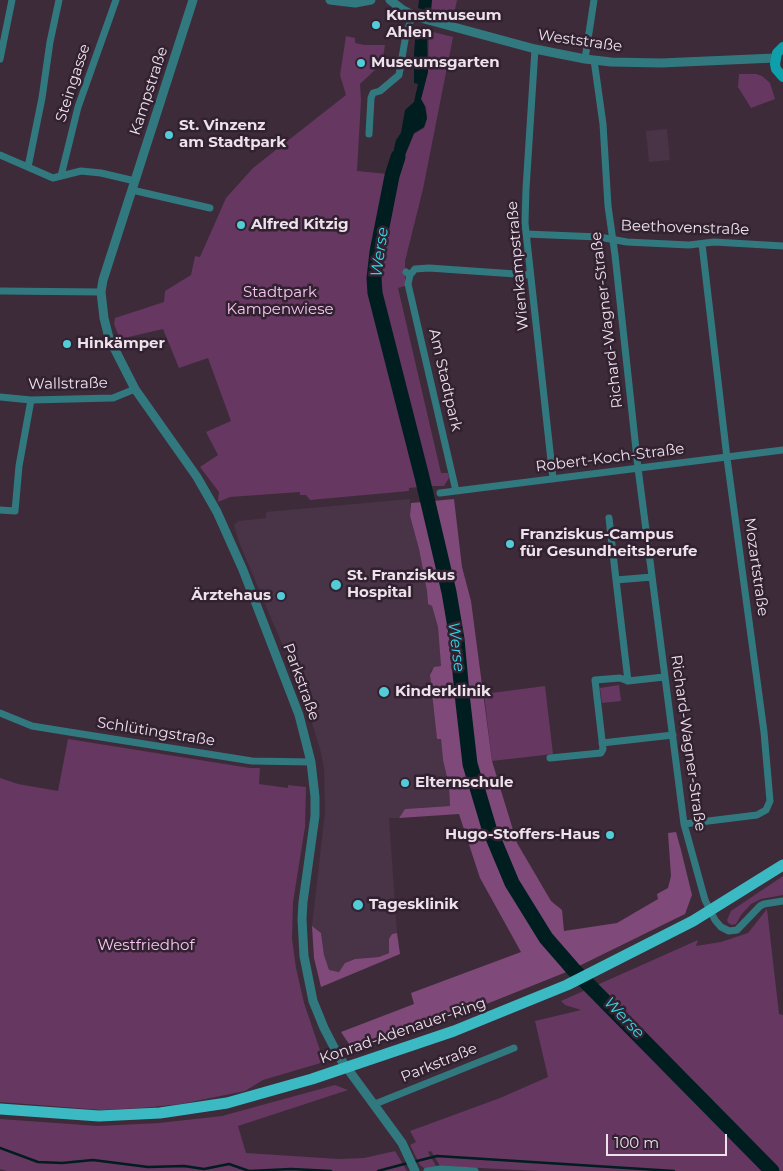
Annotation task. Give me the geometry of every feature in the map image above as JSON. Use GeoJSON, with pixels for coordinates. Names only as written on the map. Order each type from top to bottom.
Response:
{"type":"FeatureCollection","features":[{"type":"Feature","properties":{"kind":"main road"},"geometry":{"type":"LineString","coordinates":[[783,47],[775,58],[776,69],[783,77]]}},
{"type":"Feature","properties":{"kind":"main road","name":"Konrad-Adenauer-Ring"},"geometry":{"type":"LineString","coordinates":[[0,1110],[99,1116],[191,1109],[252,1097],[454,1031],[567,985],[644,947],[710,911],[783,865]]}},
{"type":"Feature","properties":{"kind":"street"},"geometry":{"type":"LineString","coordinates":[[0,58],[12,0]]}},
{"type":"Feature","properties":{"kind":"street"},"geometry":{"type":"LineString","coordinates":[[28,167],[42,98],[58,0]]}},
{"type":"Feature","properties":{"kind":"street","name":"Steingasse"},"geometry":{"type":"LineString","coordinates":[[61,176],[78,107],[116,0]]}},
{"type":"Feature","properties":{"kind":"street","name":"Kampstraße"},"geometry":{"type":"LineString","coordinates":[[101,292],[103,280],[192,0]]}},
{"type":"Feature","properties":{"kind":"street"},"geometry":{"type":"LineString","coordinates":[[330,0],[355,3],[371,0]]}},
{"type":"Feature","properties":{"kind":"street","name":"Weststraße"},"geometry":{"type":"LineString","coordinates":[[390,0],[414,16],[535,49],[590,60],[661,63],[775,58]]}},
{"type":"Feature","properties":{"kind":"street","name":"Richard-Wagner-Straße"},"geometry":{"type":"LineString","coordinates":[[594,0],[590,60],[602,124],[612,238],[638,468],[673,735],[678,790],[684,824],[700,885],[710,911],[718,925],[725,930],[733,931],[744,925],[754,912],[764,904],[783,901]]}},
{"type":"Feature","properties":{"kind":"street"},"geometry":{"type":"LineString","coordinates":[[369,134],[371,98],[373,93],[380,91],[399,76],[405,40],[414,16]]}},
{"type":"Feature","properties":{"kind":"street","name":"Wienkampstraße"},"geometry":{"type":"LineString","coordinates":[[535,49],[526,189],[526,234],[553,479]]}},
{"type":"Feature","properties":{"kind":"street"},"geometry":{"type":"LineString","coordinates":[[0,155],[53,178],[81,171],[101,173],[135,181]]}},
{"type":"Feature","properties":{"kind":"street"},"geometry":{"type":"LineString","coordinates":[[132,190],[210,208]]}},
{"type":"Feature","properties":{"kind":"street","name":"Beethovenstraße"},"geometry":{"type":"LineString","coordinates":[[526,234],[612,238],[627,242],[702,244],[714,242],[783,246]]}},
{"type":"Feature","properties":{"kind":"street","name":"Mozartstraße"},"geometry":{"type":"LineString","coordinates":[[684,824],[757,815],[766,810],[770,801],[764,732],[727,458],[702,244]]}},
{"type":"Feature","properties":{"kind":"street","name":"Am Stadtpark"},"geometry":{"type":"LineString","coordinates":[[456,491],[408,284],[408,274],[415,269],[428,268],[530,275]]}},
{"type":"Feature","properties":{"kind":"street"},"geometry":{"type":"LineString","coordinates":[[0,291],[101,292]]}},
{"type":"Feature","properties":{"kind":"street","name":"Parkstraße"},"geometry":{"type":"LineString","coordinates":[[101,292],[109,338],[135,389],[197,477],[217,512],[243,570],[280,664],[306,738],[312,762],[315,788],[315,816],[303,902],[302,940],[313,1002],[333,1046],[346,1067],[402,1143],[413,1165]]}},
{"type":"Feature","properties":{"kind":"street","name":"Wallstraße"},"geometry":{"type":"LineString","coordinates":[[0,398],[31,400],[112,398],[135,389]]}},
{"type":"Feature","properties":{"kind":"street"},"geometry":{"type":"LineString","coordinates":[[0,510],[15,511],[19,466],[31,400]]}},
{"type":"Feature","properties":{"kind":"street","name":"Robert-Koch-Straße"},"geometry":{"type":"LineString","coordinates":[[440,493],[783,450]]}},
{"type":"Feature","properties":{"kind":"street"},"geometry":{"type":"LineString","coordinates":[[609,518],[628,681]]}},
{"type":"Feature","properties":{"kind":"street"},"geometry":{"type":"LineString","coordinates":[[616,580],[652,576]]}},
{"type":"Feature","properties":{"kind":"street"},"geometry":{"type":"LineString","coordinates":[[550,758],[599,754],[603,750],[595,680],[620,678],[628,681],[664,677]]}},
{"type":"Feature","properties":{"kind":"street","name":"Schlütingstraße"},"geometry":{"type":"LineString","coordinates":[[0,713],[32,726],[252,761],[312,762]]}},
{"type":"Feature","properties":{"kind":"street"},"geometry":{"type":"LineString","coordinates":[[602,743],[673,735]]}},
{"type":"Feature","properties":{"kind":"street","name":"Parkstraße"},"geometry":{"type":"LineString","coordinates":[[375,1104],[514,1048]]}},
{"type":"Feature","properties":{"kind":"street"},"geometry":{"type":"LineString","coordinates":[[427,1171],[440,1169],[475,1171]]}},
{"type":"Feature","properties":{"kind":"shaded area"},"geometry":{"type":"Polygon","coordinates":[[[419,0],[432,0],[427,42],[428,72],[421,99],[427,118],[424,127],[414,133],[405,155],[392,176],[396,140],[401,133],[405,110],[414,102],[418,84],[414,83],[414,54],[419,0]]]}},
{"type":"Feature","properties":{"kind":"shaded area"},"geometry":{"type":"Polygon","coordinates":[[[667,129],[670,160],[649,162],[646,131],[667,129]]]}},
{"type":"Feature","properties":{"kind":"shaded area"},"geometry":{"type":"Polygon","coordinates":[[[410,499],[410,516],[419,549],[428,604],[432,606],[438,627],[441,666],[431,670],[430,675],[437,738],[441,738],[443,760],[449,786],[450,806],[405,809],[399,818],[389,818],[397,933],[392,934],[389,953],[379,957],[355,959],[345,963],[339,972],[328,970],[321,933],[312,926],[325,812],[324,767],[320,749],[301,687],[239,542],[234,525],[238,521],[266,518],[266,512],[410,499]]]}},
{"type":"Feature","properties":{"kind":"shaded area"},"geometry":{"type":"Polygon","coordinates":[[[454,499],[462,567],[471,601],[492,761],[517,843],[551,901],[562,910],[564,931],[617,923],[658,899],[657,894],[668,888],[671,876],[668,833],[676,832],[681,850],[692,895],[685,914],[577,967],[549,936],[535,916],[515,880],[492,826],[474,763],[460,638],[433,501],[454,499]]]}},
{"type":"Feature","properties":{"kind":"shaded area"},"geometry":{"type":"Polygon","coordinates":[[[422,502],[447,593],[454,638],[458,694],[467,765],[486,830],[509,885],[544,942],[569,971],[479,1007],[359,1048],[349,1044],[341,1032],[414,1004],[411,993],[521,952],[480,878],[459,814],[399,818],[405,809],[450,806],[449,786],[443,760],[441,739],[437,739],[430,675],[434,667],[441,666],[438,627],[432,606],[428,604],[419,549],[410,516],[411,503],[422,502]]]}},
{"type":"Feature","properties":{"kind":"shaded area"},"geometry":{"type":"Polygon","coordinates":[[[312,926],[321,933],[324,955],[329,970],[339,972],[345,963],[355,959],[379,957],[389,953],[389,939],[392,934],[397,933],[400,954],[321,987],[314,958],[312,926]]]}},
{"type":"Feature","properties":{"kind":"green space"},"geometry":{"type":"Polygon","coordinates":[[[432,0],[457,0],[453,19],[431,13],[432,0]]]}},
{"type":"Feature","properties":{"kind":"green space"},"geometry":{"type":"Polygon","coordinates":[[[429,31],[453,37],[423,189],[405,261],[405,286],[398,288],[441,473],[448,473],[449,478],[444,486],[428,486],[378,279],[381,252],[397,175],[414,134],[424,128],[427,119],[426,107],[421,99],[428,72],[429,31]]]}},
{"type":"Feature","properties":{"kind":"green space","name":"Stadtpark Kampenwiese"},"geometry":{"type":"Polygon","coordinates":[[[346,36],[355,38],[355,43],[385,45],[383,58],[377,68],[360,84],[361,100],[357,171],[388,174],[373,250],[370,278],[371,294],[419,487],[409,488],[409,491],[310,500],[306,495],[300,495],[300,492],[230,497],[218,502],[219,492],[200,467],[218,455],[206,432],[231,421],[208,358],[179,368],[163,329],[120,339],[114,324],[115,318],[164,302],[165,291],[191,275],[195,256],[200,257],[226,198],[253,168],[346,95],[340,75],[346,36]]]}},
{"type":"Feature","properties":{"kind":"green space"},"geometry":{"type":"Polygon","coordinates":[[[739,74],[762,76],[770,83],[775,99],[751,108],[738,87],[739,74]]]}},
{"type":"Feature","properties":{"kind":"green space"},"geometry":{"type":"Polygon","coordinates":[[[619,685],[621,701],[602,703],[600,688],[619,685]]]}},
{"type":"Feature","properties":{"kind":"green space"},"geometry":{"type":"Polygon","coordinates":[[[545,686],[553,754],[492,761],[484,694],[545,686]]]}},
{"type":"Feature","properties":{"kind":"green space","name":"Westfriedhof"},"geometry":{"type":"Polygon","coordinates":[[[68,739],[260,768],[259,784],[288,788],[288,785],[306,787],[305,827],[293,902],[292,939],[304,1003],[324,1062],[263,1080],[245,1091],[181,1104],[101,1110],[0,1102],[0,778],[18,784],[58,791],[68,739]]]}},
{"type":"Feature","properties":{"kind":"green space"},"geometry":{"type":"Polygon","coordinates":[[[783,876],[783,895],[761,899],[751,904],[736,924],[728,923],[727,920],[731,911],[783,876]]]}},
{"type":"Feature","properties":{"kind":"green space"},"geometry":{"type":"Polygon","coordinates":[[[767,909],[779,1014],[783,1015],[783,1171],[777,1171],[766,1165],[769,1171],[540,1171],[440,1166],[431,1151],[428,1152],[436,1166],[424,1168],[420,1165],[410,1145],[416,1142],[410,1131],[500,1098],[548,1077],[535,1021],[581,1010],[565,1005],[561,1001],[698,940],[696,946],[721,942],[748,933],[767,909]]]}},
{"type":"Feature","properties":{"kind":"green space"},"geometry":{"type":"Polygon","coordinates":[[[335,1085],[348,1090],[238,1126],[246,1153],[339,1159],[364,1158],[395,1151],[407,1171],[7,1171],[0,1169],[0,1119],[98,1126],[159,1123],[222,1116],[335,1085]]]}},
{"type":"Feature","properties":{"kind":"pier"},"geometry":{"type":"Polygon","coordinates":[[[418,8],[432,12],[430,31],[415,27],[418,8]]]}},
{"type":"Feature","properties":{"kind":"waterway","name":"Werse"},"geometry":{"type":"LineString","coordinates":[[398,157],[392,176],[377,252],[374,278],[375,293],[449,592],[457,639],[470,764],[489,828],[512,883],[546,938],[573,969],[772,1171]]}},
{"type":"Feature","properties":{"kind":"waterway"},"geometry":{"type":"LineString","coordinates":[[0,1148],[38,1162],[62,1163],[93,1160],[148,1167],[184,1166],[204,1169],[229,1164],[249,1171],[291,1169],[331,1171]]}},
{"type":"Feature","properties":{"kind":"waterway"},"geometry":{"type":"LineString","coordinates":[[413,1162],[437,1156],[674,1171]]}},
{"type":"Feature","properties":{"kind":"waterway"},"geometry":{"type":"LineString","coordinates":[[378,1171],[408,1163]]}},
{"type":"Feature","properties":{"kind":"place","name":"Kunstmuseum Ahlen"},"geometry":{"type":"Point","coordinates":[376,25]}},
{"type":"Feature","properties":{"kind":"place","name":"Museumsgarten"},"geometry":{"type":"Point","coordinates":[361,63]}},
{"type":"Feature","properties":{"kind":"place","name":"St. Vinzenz am Stadtpark"},"geometry":{"type":"Point","coordinates":[169,135]}},
{"type":"Feature","properties":{"kind":"place","name":"Alfred Kitzig"},"geometry":{"type":"Point","coordinates":[241,225]}},
{"type":"Feature","properties":{"kind":"place","name":"Hinkämper"},"geometry":{"type":"Point","coordinates":[67,344]}},
{"type":"Feature","properties":{"kind":"place","name":"Franziskus-Campus für Gesundheitsberufe"},"geometry":{"type":"Point","coordinates":[510,544]}},
{"type":"Feature","properties":{"kind":"place","name":"St. Franziskus Hospital"},"geometry":{"type":"Point","coordinates":[336,585]}},
{"type":"Feature","properties":{"kind":"place","name":"Ärztehaus"},"geometry":{"type":"Point","coordinates":[281,596]}},
{"type":"Feature","properties":{"kind":"place","name":"Kinderklinik"},"geometry":{"type":"Point","coordinates":[384,692]}},
{"type":"Feature","properties":{"kind":"place","name":"Elternschule"},"geometry":{"type":"Point","coordinates":[405,783]}},
{"type":"Feature","properties":{"kind":"place","name":"Hugo-Stoffers-Haus"},"geometry":{"type":"Point","coordinates":[610,835]}},
{"type":"Feature","properties":{"kind":"place","name":"Tagesklinik"},"geometry":{"type":"Point","coordinates":[358,905]}}]}
